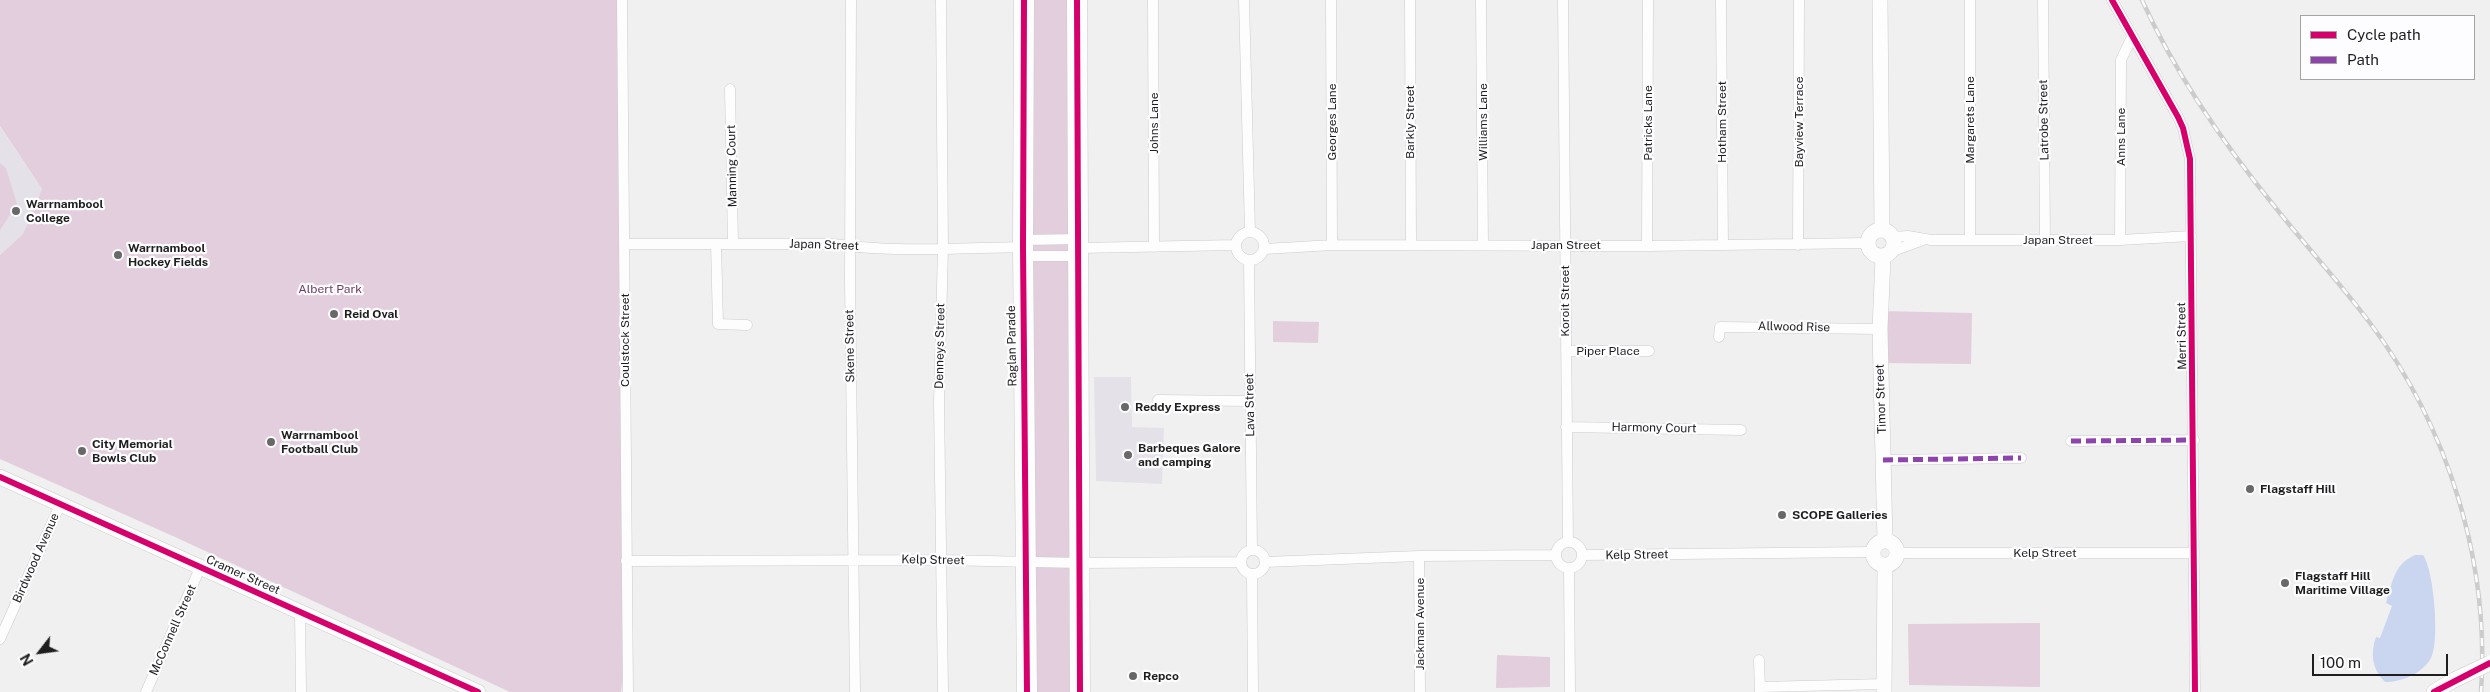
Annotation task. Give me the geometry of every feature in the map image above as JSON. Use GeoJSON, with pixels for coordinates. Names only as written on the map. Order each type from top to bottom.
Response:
{"type":"FeatureCollection","features":[{"type":"Feature","properties":{"kind":"highway","name":"Raglan Parade"},"geometry":{"type":"LineString","coordinates":[[1024,0],[1023,248],[1027,692]]}},
{"type":"Feature","properties":{"kind":"highway"},"geometry":{"type":"LineString","coordinates":[[1077,0],[1080,247],[1080,692]]}},
{"type":"Feature","properties":{"kind":"street","name":"Coulstock Street"},"geometry":{"type":"LineString","coordinates":[[622,0],[628,692]]}},
{"type":"Feature","properties":{"kind":"street","name":"Skene Street"},"geometry":{"type":"LineString","coordinates":[[851,0],[850,246],[852,560],[855,692]]}},
{"type":"Feature","properties":{"kind":"street","name":"Denneys Street"},"geometry":{"type":"LineString","coordinates":[[941,0],[942,248],[939,403],[943,692]]}},
{"type":"Feature","properties":{"kind":"street","name":"Johns Lane"},"geometry":{"type":"LineString","coordinates":[[1153,0],[1154,247]]}},
{"type":"Feature","properties":{"kind":"street"},"geometry":{"type":"LineString","coordinates":[[1244,0],[1250,231]]}},
{"type":"Feature","properties":{"kind":"street","name":"Georges Lane"},"geometry":{"type":"LineString","coordinates":[[1331,0],[1332,245]]}},
{"type":"Feature","properties":{"kind":"street","name":"Barkly Street"},"geometry":{"type":"LineString","coordinates":[[1410,0],[1411,244]]}},
{"type":"Feature","properties":{"kind":"street","name":"Williams Lane"},"geometry":{"type":"LineString","coordinates":[[1481,0],[1483,244]]}},
{"type":"Feature","properties":{"kind":"street","name":"Koroit Street"},"geometry":{"type":"LineString","coordinates":[[1563,0],[1568,541]]}},
{"type":"Feature","properties":{"kind":"street","name":"Patricks Lane"},"geometry":{"type":"LineString","coordinates":[[1647,246],[1648,0]]}},
{"type":"Feature","properties":{"kind":"street","name":"Hotham Street"},"geometry":{"type":"LineString","coordinates":[[1721,0],[1723,245]]}},
{"type":"Feature","properties":{"kind":"street","name":"Bayview Terrace"},"geometry":{"type":"LineString","coordinates":[[1798,245],[1799,0]]}},
{"type":"Feature","properties":{"kind":"street","name":"Timor Street"},"geometry":{"type":"LineString","coordinates":[[1880,0],[1888,244],[1880,328],[1884,541]]}},
{"type":"Feature","properties":{"kind":"street","name":"Margarets Lane"},"geometry":{"type":"LineString","coordinates":[[1970,0],[1970,240]]}},
{"type":"Feature","properties":{"kind":"street","name":"Latrobe Street"},"geometry":{"type":"LineString","coordinates":[[2042,0],[2045,240]]}},
{"type":"Feature","properties":{"kind":"street","name":"Merri Street"},"geometry":{"type":"LineString","coordinates":[[2112,0],[2183,128],[2190,159],[2195,692]]}},
{"type":"Feature","properties":{"kind":"street","name":"Anns Lane"},"geometry":{"type":"LineString","coordinates":[[2120,240],[2121,60],[2132,37]]}},
{"type":"Feature","properties":{"kind":"street","name":"Manning Court"},"geometry":{"type":"LineString","coordinates":[[730,89],[733,244]]}},
{"type":"Feature","properties":{"kind":"street"},"geometry":{"type":"LineString","coordinates":[[1250,231],[1259,234],[1263,238],[1264,249],[1260,257],[1249,260],[1239,254],[1236,244],[1241,235],[1250,231]]}},
{"type":"Feature","properties":{"kind":"street"},"geometry":{"type":"LineString","coordinates":[[1871,235],[1888,244],[1873,254],[1868,243],[1871,235]]}},
{"type":"Feature","properties":{"kind":"street","name":"Japan Street"},"geometry":{"type":"LineString","coordinates":[[1888,244],[1908,236],[1924,240],[2120,240],[2191,236]]}},
{"type":"Feature","properties":{"kind":"street","name":"Japan Street"},"geometry":{"type":"LineString","coordinates":[[1264,249],[1332,245],[1411,244],[1647,246],[1868,243]]}},
{"type":"Feature","properties":{"kind":"street","name":"Japan Street"},"geometry":{"type":"LineString","coordinates":[[625,244],[833,244],[942,248],[1154,247],[1236,244]]}},
{"type":"Feature","properties":{"kind":"street"},"geometry":{"type":"LineString","coordinates":[[716,244],[718,324],[747,325]]}},
{"type":"Feature","properties":{"kind":"street","name":"Japan Street"},"geometry":{"type":"LineString","coordinates":[[1023,248],[1080,247]]}},
{"type":"Feature","properties":{"kind":"street","name":"Lava Street"},"geometry":{"type":"LineString","coordinates":[[1249,260],[1252,550]]}},
{"type":"Feature","properties":{"kind":"street","name":"Allwood Rise"},"geometry":{"type":"LineString","coordinates":[[1719,337],[1720,326],[1880,328]]}},
{"type":"Feature","properties":{"kind":"street","name":"Piper Place"},"geometry":{"type":"LineString","coordinates":[[1566,351],[1649,351]]}},
{"type":"Feature","properties":{"kind":"street"},"geometry":{"type":"LineString","coordinates":[[1158,400],[1250,400]]}},
{"type":"Feature","properties":{"kind":"street","name":"Harmony Court"},"geometry":{"type":"LineString","coordinates":[[1566,427],[1741,430]]}},
{"type":"Feature","properties":{"kind":"street"},"geometry":{"type":"LineString","coordinates":[[2071,441],[2194,440]]}},
{"type":"Feature","properties":{"kind":"street"},"geometry":{"type":"LineString","coordinates":[[1883,460],[2021,458]]}},
{"type":"Feature","properties":{"kind":"street","name":"Cramer Street"},"geometry":{"type":"LineString","coordinates":[[0,477],[478,692]]}},
{"type":"Feature","properties":{"kind":"street","name":"Birdwood Avenue"},"geometry":{"type":"LineString","coordinates":[[0,639],[60,505]]}},
{"type":"Feature","properties":{"kind":"street"},"geometry":{"type":"LineString","coordinates":[[1568,541],[1580,547],[1582,555],[1578,564],[1569,568],[1559,564],[1555,555],[1559,546],[1568,541]]}},
{"type":"Feature","properties":{"kind":"street"},"geometry":{"type":"LineString","coordinates":[[1884,541],[1892,543],[1897,552],[1895,560],[1885,566],[1875,560],[1873,552],[1878,544],[1884,541]]}},
{"type":"Feature","properties":{"kind":"street"},"geometry":{"type":"LineString","coordinates":[[1252,550],[1260,552],[1265,562],[1262,569],[1252,574],[1246,572],[1241,562],[1242,556],[1252,550]]}},
{"type":"Feature","properties":{"kind":"street","name":"Kelp Street"},"geometry":{"type":"LineString","coordinates":[[1582,555],[1873,552]]}},
{"type":"Feature","properties":{"kind":"street","name":"Kelp Street"},"geometry":{"type":"LineString","coordinates":[[1897,552],[2194,553]]}},
{"type":"Feature","properties":{"kind":"street"},"geometry":{"type":"LineString","coordinates":[[1265,562],[1419,556],[1555,555]]}},
{"type":"Feature","properties":{"kind":"street","name":"Jackman Avenue"},"geometry":{"type":"LineString","coordinates":[[1419,556],[1420,692]]}},
{"type":"Feature","properties":{"kind":"street","name":"Kelp Street"},"geometry":{"type":"LineString","coordinates":[[626,561],[941,560],[1080,563],[1241,562]]}},
{"type":"Feature","properties":{"kind":"street"},"geometry":{"type":"LineString","coordinates":[[1759,660],[1760,690],[1884,688],[1885,566]]}},
{"type":"Feature","properties":{"kind":"street","name":"McConnell Street"},"geometry":{"type":"LineString","coordinates":[[146,692],[200,568]]}},
{"type":"Feature","properties":{"kind":"street"},"geometry":{"type":"LineString","coordinates":[[1569,568],[1570,692]]}},
{"type":"Feature","properties":{"kind":"street"},"geometry":{"type":"LineString","coordinates":[[1252,574],[1253,692]]}},
{"type":"Feature","properties":{"kind":"street"},"geometry":{"type":"LineString","coordinates":[[300,612],[301,692]]}},
{"type":"Feature","properties":{"kind":"street"},"geometry":{"type":"LineString","coordinates":[[2434,692],[2490,663]]}},
{"type":"Feature","properties":{"kind":"shaded area","name":"Warrnambool College"},"geometry":{"type":"Polygon","coordinates":[[[0,127],[42,189],[23,234],[0,255],[0,127]]]}},
{"type":"Feature","properties":{"kind":"shaded area"},"geometry":{"type":"Polygon","coordinates":[[[1094,377],[1131,377],[1132,427],[1164,428],[1162,484],[1096,481],[1094,377]]]}},
{"type":"Feature","properties":{"kind":"green space","name":"Albert Park"},"geometry":{"type":"Polygon","coordinates":[[[0,0],[618,0],[623,676],[621,692],[510,692],[175,537],[0,459],[0,255],[23,234],[42,189],[0,126],[0,0]]]}},
{"type":"Feature","properties":{"kind":"green space"},"geometry":{"type":"Polygon","coordinates":[[[1024,0],[1077,0],[1081,692],[1027,692],[1024,0]]]}},
{"type":"Feature","properties":{"kind":"green space"},"geometry":{"type":"Polygon","coordinates":[[[0,163],[6,168],[17,204],[0,230],[0,163]]]}},
{"type":"Feature","properties":{"kind":"green space"},"geometry":{"type":"Polygon","coordinates":[[[1880,311],[1972,313],[1971,364],[1880,363],[1880,311]]]}},
{"type":"Feature","properties":{"kind":"green space"},"geometry":{"type":"Polygon","coordinates":[[[1273,321],[1319,322],[1318,343],[1273,342],[1273,321]]]}},
{"type":"Feature","properties":{"kind":"green space"},"geometry":{"type":"Polygon","coordinates":[[[2040,623],[2040,687],[1909,685],[1908,624],[2040,623]]]}},
{"type":"Feature","properties":{"kind":"green space"},"geometry":{"type":"Polygon","coordinates":[[[1497,655],[1550,657],[1550,687],[1496,688],[1497,655]]]}},
{"type":"Feature","properties":{"kind":"water"},"geometry":{"type":"Polygon","coordinates":[[[2415,555],[2423,555],[2427,563],[2433,590],[2434,650],[2427,664],[2417,673],[2398,681],[2385,682],[2377,672],[2373,661],[2374,643],[2376,637],[2380,638],[2392,606],[2386,603],[2392,581],[2402,564],[2415,555]]]}},
{"type":"Feature","properties":{"kind":"railway"},"geometry":{"type":"LineString","coordinates":[[2142,0],[2185,82],[2219,133],[2256,183],[2370,323],[2398,363],[2422,406],[2442,451],[2458,498],[2470,546],[2478,594],[2482,643],[2481,692]]}},
{"type":"Feature","properties":{"kind":"marked path"},"geometry":{"type":"LineString","coordinates":[[2071,441],[2194,440]]}},
{"type":"Feature","properties":{"kind":"marked path"},"geometry":{"type":"LineString","coordinates":[[1883,460],[2021,458]]}},
{"type":"Feature","properties":{"kind":"cycle path"},"geometry":{"type":"LineString","coordinates":[[1024,0],[1023,247],[1027,692]]}},
{"type":"Feature","properties":{"kind":"cycle path"},"geometry":{"type":"LineString","coordinates":[[1077,0],[1080,692]]}},
{"type":"Feature","properties":{"kind":"cycle path"},"geometry":{"type":"LineString","coordinates":[[2112,0],[2178,117],[2183,128],[2190,159],[2195,692]]}},
{"type":"Feature","properties":{"kind":"cycle path"},"geometry":{"type":"LineString","coordinates":[[0,477],[478,692]]}},
{"type":"Feature","properties":{"kind":"cycle path"},"geometry":{"type":"LineString","coordinates":[[2434,692],[2490,663]]}},
{"type":"Feature","properties":{"kind":"place","name":"Warrnambool College"},"geometry":{"type":"Point","coordinates":[16,211]}},
{"type":"Feature","properties":{"kind":"place","name":"Warrnambool Hockey Fields"},"geometry":{"type":"Point","coordinates":[118,255]}},
{"type":"Feature","properties":{"kind":"place","name":"Reid Oval"},"geometry":{"type":"Point","coordinates":[334,314]}},
{"type":"Feature","properties":{"kind":"place","name":"Reddy Express"},"geometry":{"type":"Point","coordinates":[1125,407]}},
{"type":"Feature","properties":{"kind":"place","name":"Warrnambool Football Club"},"geometry":{"type":"Point","coordinates":[271,442]}},
{"type":"Feature","properties":{"kind":"place","name":"City Memorial Bowls Club"},"geometry":{"type":"Point","coordinates":[82,451]}},
{"type":"Feature","properties":{"kind":"place","name":"Barbeques Galore and camping"},"geometry":{"type":"Point","coordinates":[1128,455]}},
{"type":"Feature","properties":{"kind":"place","name":"Flagstaff Hill"},"geometry":{"type":"Point","coordinates":[2250,489]}},
{"type":"Feature","properties":{"kind":"place","name":"SCOPE Galleries"},"geometry":{"type":"Point","coordinates":[1782,515]}},
{"type":"Feature","properties":{"kind":"place","name":"Flagstaff Hill Maritime Village"},"geometry":{"type":"Point","coordinates":[2285,583]}},
{"type":"Feature","properties":{"kind":"place","name":"Repco"},"geometry":{"type":"Point","coordinates":[1133,676]}}]}
